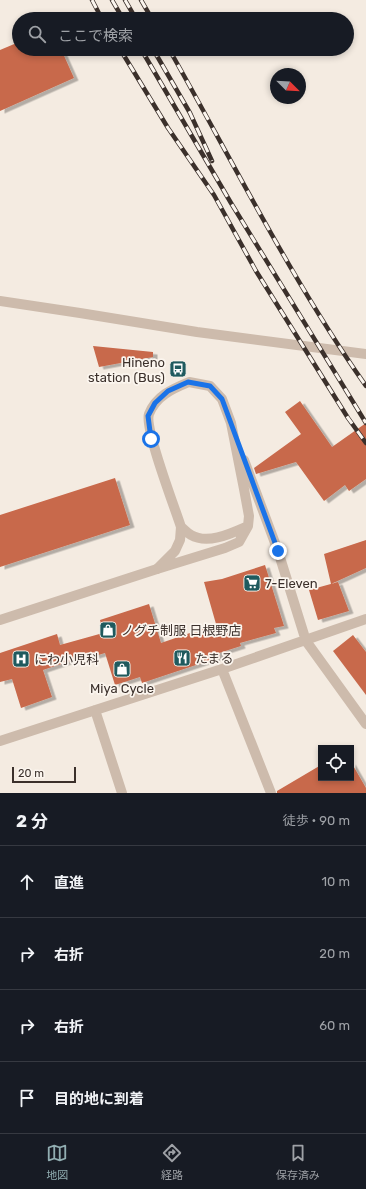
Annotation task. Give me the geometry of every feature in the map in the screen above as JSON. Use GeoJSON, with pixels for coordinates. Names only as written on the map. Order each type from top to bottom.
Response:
{"type":"FeatureCollection","features":[{"type":"Feature","properties":{"kind":"street"},"geometry":{"type":"LineString","coordinates":[[0,302],[197,332],[366,354]]}},
{"type":"Feature","properties":{"kind":"street"},"geometry":{"type":"LineString","coordinates":[[157,569],[175,551],[180,540],[181,526],[151,439],[148,416],[155,403],[168,391],[188,382],[210,386],[222,399],[278,551],[306,641],[366,724]]}},
{"type":"Feature","properties":{"kind":"street"},"geometry":{"type":"LineString","coordinates":[[0,620],[225,548],[239,542],[248,526],[249,516],[231,423]]}},
{"type":"Feature","properties":{"kind":"street"},"geometry":{"type":"LineString","coordinates":[[181,526],[192,535],[205,539],[225,536],[248,526]]}},
{"type":"Feature","properties":{"kind":"street"},"geometry":{"type":"LineString","coordinates":[[0,741],[306,641],[366,619]]}},
{"type":"Feature","properties":{"kind":"street"},"geometry":{"type":"LineString","coordinates":[[222,669],[271,793]]}},
{"type":"Feature","properties":{"kind":"street"},"geometry":{"type":"LineString","coordinates":[[95,710],[122,793]]}},
{"type":"Feature","properties":{"kind":"building"},"geometry":{"type":"Polygon","coordinates":[[[12,45],[12,56],[64,56],[74,78],[0,111],[0,50],[12,45]]]}},
{"type":"Feature","properties":{"kind":"building"},"geometry":{"type":"Polygon","coordinates":[[[93,346],[153,352],[153,357],[99,367],[93,346]]]}},
{"type":"Feature","properties":{"kind":"building"},"geometry":{"type":"Polygon","coordinates":[[[300,401],[332,447],[366,423],[366,479],[349,491],[345,485],[324,501],[296,462],[256,474],[254,468],[301,434],[285,412],[300,401]]]}},
{"type":"Feature","properties":{"kind":"building"},"geometry":{"type":"Polygon","coordinates":[[[115,478],[130,525],[0,567],[0,515],[115,478]]]}},
{"type":"Feature","properties":{"kind":"building"},"geometry":{"type":"Polygon","coordinates":[[[366,540],[366,568],[331,584],[324,554],[366,540]]]}},
{"type":"Feature","properties":{"kind":"building"},"geometry":{"type":"Polygon","coordinates":[[[265,565],[284,626],[274,628],[276,633],[240,643],[241,646],[219,653],[220,657],[142,683],[140,677],[115,685],[105,653],[95,656],[94,653],[43,670],[52,697],[21,708],[12,679],[0,682],[0,653],[57,634],[60,645],[103,633],[100,620],[149,604],[161,643],[216,624],[204,582],[222,579],[265,565]]]}},
{"type":"Feature","properties":{"kind":"building"},"geometry":{"type":"Polygon","coordinates":[[[338,582],[349,611],[318,620],[309,590],[338,582]]]}},
{"type":"Feature","properties":{"kind":"building"},"geometry":{"type":"Polygon","coordinates":[[[353,635],[366,652],[366,695],[333,651],[353,635]]]}},
{"type":"Feature","properties":{"kind":"building"},"geometry":{"type":"Polygon","coordinates":[[[318,767],[318,781],[354,781],[354,767],[366,788],[366,793],[277,793],[277,791],[318,767]]]}},
{"type":"Feature","properties":{"kind":"railway"},"geometry":{"type":"LineString","coordinates":[[92,0],[98,12]]}},
{"type":"Feature","properties":{"kind":"railway"},"geometry":{"type":"LineString","coordinates":[[112,0],[119,12]]}},
{"type":"Feature","properties":{"kind":"railway"},"geometry":{"type":"LineString","coordinates":[[125,0],[132,12]]}},
{"type":"Feature","properties":{"kind":"railway"},"geometry":{"type":"LineString","coordinates":[[141,0],[148,12]]}},
{"type":"Feature","properties":{"kind":"railway"},"geometry":{"type":"LineString","coordinates":[[124,56],[168,128],[214,195],[256,271],[348,418],[366,443]]}},
{"type":"Feature","properties":{"kind":"railway"},"geometry":{"type":"LineString","coordinates":[[145,56],[231,203],[366,423]]}},
{"type":"Feature","properties":{"kind":"railway"},"geometry":{"type":"LineString","coordinates":[[157,56],[190,113],[212,161]]}},
{"type":"Feature","properties":{"kind":"railway"},"geometry":{"type":"LineString","coordinates":[[173,56],[263,220],[313,304],[366,386]]}},
{"type":"Feature","properties":{"kind":"place","name":"Hineno station (Bus)"},"geometry":{"type":"Point","coordinates":[178,369]}},
{"type":"Feature","properties":{"kind":"place","name":"7-Eleven"},"geometry":{"type":"Point","coordinates":[252,583]}},
{"type":"Feature","properties":{"kind":"place","name":"ノグチ制服 日根野店"},"geometry":{"type":"Point","coordinates":[108,630]}},
{"type":"Feature","properties":{"kind":"place","name":"たまる"},"geometry":{"type":"Point","coordinates":[182,658]}},
{"type":"Feature","properties":{"kind":"place","name":"にわ小児科"},"geometry":{"type":"Point","coordinates":[21,659]}},
{"type":"Feature","properties":{"kind":"place","name":"Miya Cycle"},"geometry":{"type":"Point","coordinates":[122,669]}},
{"type":"Feature","properties":{"kind":"route"},"geometry":{"type":"LineString","coordinates":[[151,439],[148,416],[155,403],[168,391],[188,382],[210,386],[222,399],[278,551]]}}]}
